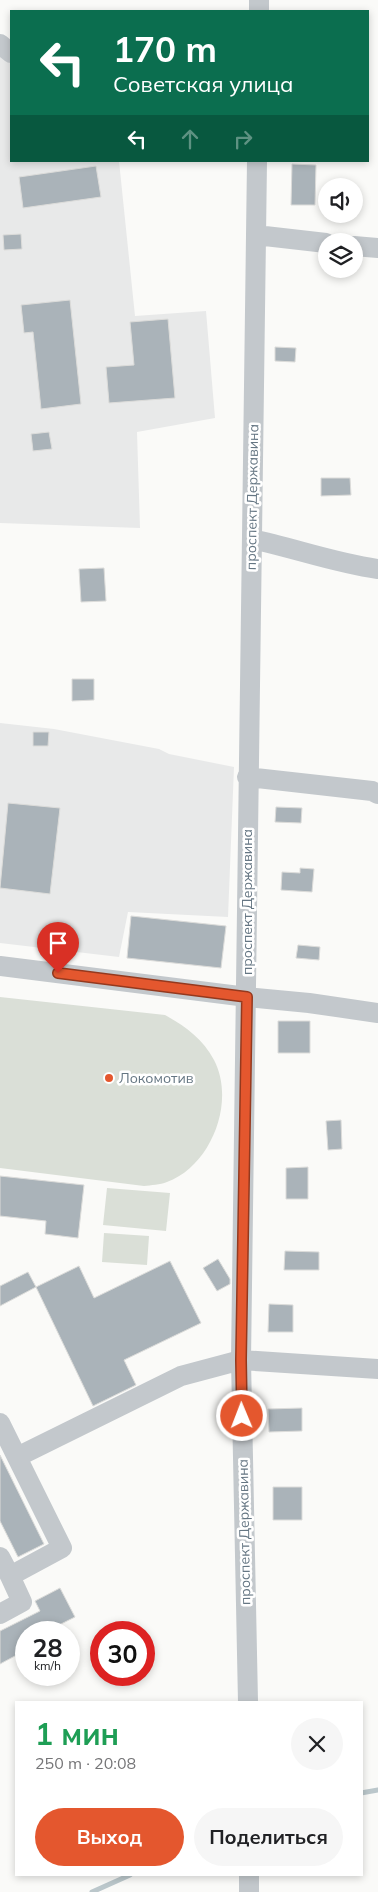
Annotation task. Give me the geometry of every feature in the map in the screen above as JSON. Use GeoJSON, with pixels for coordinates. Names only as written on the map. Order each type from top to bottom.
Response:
{"type":"FeatureCollection","features":[{"type":"Feature","properties":{"kind":"street"},"geometry":{"type":"LineString","coordinates":[[0,44],[10,52]]}},
{"type":"Feature","properties":{"kind":"street","name":"проспект Державина"},"geometry":{"type":"LineString","coordinates":[[248,1701],[241,1360],[247,997],[247,777],[257,162]]}},
{"type":"Feature","properties":{"kind":"street"},"geometry":{"type":"LineString","coordinates":[[256,235],[318,242]]}},
{"type":"Feature","properties":{"kind":"street"},"geometry":{"type":"LineString","coordinates":[[363,247],[378,248]]}},
{"type":"Feature","properties":{"kind":"street"},"geometry":{"type":"LineString","coordinates":[[252,539],[311,552],[357,566],[378,569]]}},
{"type":"Feature","properties":{"kind":"street"},"geometry":{"type":"LineString","coordinates":[[247,777],[376,791]]}},
{"type":"Feature","properties":{"kind":"street"},"geometry":{"type":"LineString","coordinates":[[0,966],[247,997],[309,1002],[378,1013]]}},
{"type":"Feature","properties":{"kind":"street"},"geometry":{"type":"LineString","coordinates":[[17,1457],[181,1376],[241,1360],[378,1369]]}},
{"type":"Feature","properties":{"kind":"street"},"geometry":{"type":"LineString","coordinates":[[0,1423],[62,1548],[10,1576]]}},
{"type":"Feature","properties":{"kind":"street"},"geometry":{"type":"LineString","coordinates":[[0,1557],[22,1602],[0,1614]]}},
{"type":"Feature","properties":{"kind":"street"},"geometry":{"type":"LineString","coordinates":[[249,1876],[249,1892]]}},
{"type":"Feature","properties":{"kind":"shaded area"},"geometry":{"type":"Polygon","coordinates":[[[0,48],[10,48],[10,162],[119,162],[135,316],[206,311],[215,418],[137,432],[140,528],[0,523],[0,48]]]}},
{"type":"Feature","properties":{"kind":"shaded area"},"geometry":{"type":"Polygon","coordinates":[[[0,723],[54,729],[159,749],[169,754],[234,767],[228,917],[128,912],[119,957],[0,943],[0,723]]]}},
{"type":"Feature","properties":{"kind":"shaded area","name":"Локомотив"},"geometry":{"type":"Polygon","coordinates":[[[0,997],[165,1015],[193,1034],[210,1052],[214,1060],[220,1077],[222,1095],[215,1131],[207,1147],[196,1162],[183,1174],[167,1182],[144,1186],[0,1168],[0,997]]]}},
{"type":"Feature","properties":{"kind":"shaded area"},"geometry":{"type":"Polygon","coordinates":[[[107,1188],[170,1193],[166,1231],[103,1225],[107,1188]]]}},
{"type":"Feature","properties":{"kind":"shaded area"},"geometry":{"type":"Polygon","coordinates":[[[104,1233],[149,1236],[147,1265],[102,1262],[104,1233]]]}},
{"type":"Feature","properties":{"kind":"building"},"geometry":{"type":"Polygon","coordinates":[[[292,164],[316,165],[315,205],[291,205],[292,164]]]}},
{"type":"Feature","properties":{"kind":"building"},"geometry":{"type":"Polygon","coordinates":[[[96,166],[101,197],[23,208],[19,177],[96,166]]]}},
{"type":"Feature","properties":{"kind":"building"},"geometry":{"type":"Polygon","coordinates":[[[21,234],[22,249],[4,250],[3,235],[21,234]]]}},
{"type":"Feature","properties":{"kind":"building"},"geometry":{"type":"Polygon","coordinates":[[[70,300],[81,404],[41,409],[33,332],[24,333],[21,305],[70,300]]]}},
{"type":"Feature","properties":{"kind":"building"},"geometry":{"type":"Polygon","coordinates":[[[168,319],[175,398],[109,403],[106,367],[134,365],[130,322],[168,319]]]}},
{"type":"Feature","properties":{"kind":"building"},"geometry":{"type":"Polygon","coordinates":[[[275,347],[296,348],[295,362],[275,361],[275,347]]]}},
{"type":"Feature","properties":{"kind":"building"},"geometry":{"type":"Polygon","coordinates":[[[49,432],[52,449],[33,451],[31,434],[49,432]]]}},
{"type":"Feature","properties":{"kind":"building"},"geometry":{"type":"Polygon","coordinates":[[[321,478],[350,478],[351,495],[321,496],[321,478]]]}},
{"type":"Feature","properties":{"kind":"building"},"geometry":{"type":"Polygon","coordinates":[[[104,568],[106,601],[81,602],[79,569],[104,568]]]}},
{"type":"Feature","properties":{"kind":"building"},"geometry":{"type":"Polygon","coordinates":[[[72,679],[94,679],[94,700],[72,701],[72,679]]]}},
{"type":"Feature","properties":{"kind":"building"},"geometry":{"type":"Polygon","coordinates":[[[33,732],[49,732],[48,746],[33,746],[33,732]]]}},
{"type":"Feature","properties":{"kind":"building"},"geometry":{"type":"Polygon","coordinates":[[[8,803],[60,808],[50,894],[0,888],[8,803]]]}},
{"type":"Feature","properties":{"kind":"building"},"geometry":{"type":"Polygon","coordinates":[[[276,807],[302,808],[301,823],[275,822],[276,807]]]}},
{"type":"Feature","properties":{"kind":"building"},"geometry":{"type":"Polygon","coordinates":[[[300,868],[314,869],[312,892],[281,890],[282,872],[300,873],[300,868]]]}},
{"type":"Feature","properties":{"kind":"building"},"geometry":{"type":"Polygon","coordinates":[[[131,916],[226,926],[221,968],[127,958],[131,916]]]}},
{"type":"Feature","properties":{"kind":"building"},"geometry":{"type":"Polygon","coordinates":[[[298,945],[320,947],[319,960],[296,958],[298,945]]]}},
{"type":"Feature","properties":{"kind":"building"},"geometry":{"type":"Polygon","coordinates":[[[278,1021],[310,1021],[310,1053],[278,1053],[278,1021]]]}},
{"type":"Feature","properties":{"kind":"building"},"geometry":{"type":"Polygon","coordinates":[[[341,1120],[342,1149],[328,1150],[326,1121],[341,1120]]]}},
{"type":"Feature","properties":{"kind":"building"},"geometry":{"type":"Polygon","coordinates":[[[308,1167],[308,1199],[286,1199],[286,1168],[308,1167]]]}},
{"type":"Feature","properties":{"kind":"building"},"geometry":{"type":"Polygon","coordinates":[[[0,1176],[84,1185],[78,1238],[45,1234],[46,1221],[0,1216],[0,1176]]]}},
{"type":"Feature","properties":{"kind":"building"},"geometry":{"type":"Polygon","coordinates":[[[285,1251],[319,1252],[319,1270],[284,1270],[285,1251]]]}},
{"type":"Feature","properties":{"kind":"building"},"geometry":{"type":"Polygon","coordinates":[[[218,1259],[230,1279],[230,1284],[217,1291],[203,1268],[218,1259]]]}},
{"type":"Feature","properties":{"kind":"building"},"geometry":{"type":"Polygon","coordinates":[[[170,1261],[201,1323],[124,1360],[136,1385],[93,1406],[36,1287],[79,1266],[94,1298],[170,1261]]]}},
{"type":"Feature","properties":{"kind":"building"},"geometry":{"type":"Polygon","coordinates":[[[28,1272],[36,1287],[0,1306],[0,1286],[28,1272]]]}},
{"type":"Feature","properties":{"kind":"building"},"geometry":{"type":"Polygon","coordinates":[[[269,1304],[293,1305],[293,1332],[268,1332],[269,1304]]]}},
{"type":"Feature","properties":{"kind":"building"},"geometry":{"type":"Polygon","coordinates":[[[302,1408],[302,1431],[269,1432],[268,1409],[302,1408]]]}},
{"type":"Feature","properties":{"kind":"building"},"geometry":{"type":"Polygon","coordinates":[[[0,1455],[44,1544],[18,1557],[0,1521],[0,1455]]]}},
{"type":"Feature","properties":{"kind":"building"},"geometry":{"type":"Polygon","coordinates":[[[273,1487],[302,1487],[302,1520],[273,1520],[273,1487]]]}},
{"type":"Feature","properties":{"kind":"building"},"geometry":{"type":"Polygon","coordinates":[[[60,1588],[75,1617],[67,1621],[20,1621],[40,1611],[35,1601],[60,1588]]]}},
{"type":"Feature","properties":{"kind":"building"},"geometry":{"type":"Polygon","coordinates":[[[15,1624],[15,1656],[0,1664],[0,1631],[15,1624]]]}},
{"type":"Feature","properties":{"kind":"waterway"},"geometry":{"type":"LineString","coordinates":[[363,1793],[378,1790]]}},
{"type":"Feature","properties":{"kind":"waterway"},"geometry":{"type":"LineString","coordinates":[[92,1892],[128,1876]]}},
{"type":"Feature","properties":{"kind":"place","name":"Локомотив"},"geometry":{"type":"Point","coordinates":[109,1078]}},
{"type":"Feature","properties":{"kind":"route"},"geometry":{"type":"LineString","coordinates":[[58,973],[247,997],[241,1360],[242,1416]]}}]}
